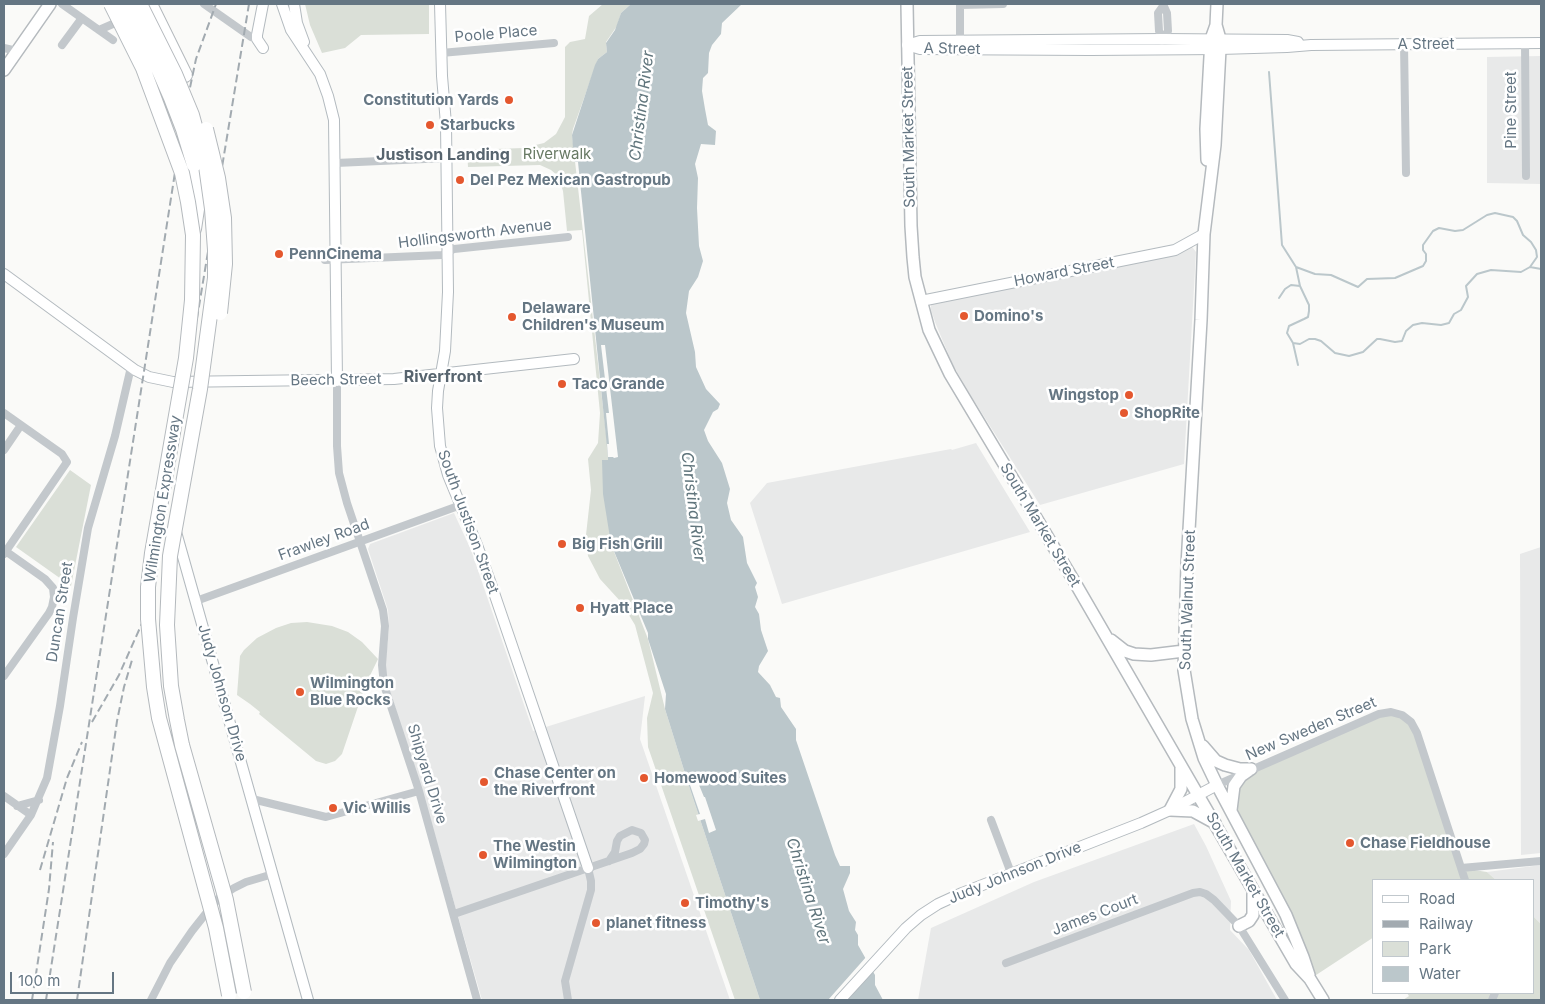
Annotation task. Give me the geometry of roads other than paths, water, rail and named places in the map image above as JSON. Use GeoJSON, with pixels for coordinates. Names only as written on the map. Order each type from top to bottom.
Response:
{"type":"FeatureCollection","features":[{"type":"Feature","properties":{"kind":"highway","name":"Wilmington Expressway"},"geometry":{"type":"LineString","coordinates":[[111,4],[143,68],[182,173],[193,235],[192,300],[186,358],[152,554],[148,587],[148,620],[154,687],[159,718],[216,928],[230,997]]}},
{"type":"Feature","properties":{"kind":"highway"},"geometry":{"type":"LineString","coordinates":[[125,4],[177,111],[190,151],[199,196],[193,235]]}},
{"type":"Feature","properties":{"kind":"highway","name":"Wilmington Expressway"},"geometry":{"type":"LineString","coordinates":[[142,4],[168,58],[192,115],[206,166],[212,209],[216,257],[215,278],[192,435],[170,556],[166,625],[170,670],[182,745],[226,900],[244,996]]}},
{"type":"Feature","properties":{"kind":"highway"},"geometry":{"type":"LineString","coordinates":[[150,4],[180,64],[203,121],[216,165],[224,218],[225,264],[220,313],[208,393],[192,435]]}},
{"type":"Feature","properties":{"kind":"main road"},"geometry":{"type":"LineString","coordinates":[[4,70],[50,4]]}},
{"type":"Feature","properties":{"kind":"main road","name":"South Market Street"},"geometry":{"type":"LineString","coordinates":[[908,4],[911,226],[915,277],[929,330],[946,367],[1199,794],[1296,964],[1310,979],[1322,1000]]}},
{"type":"Feature","properties":{"kind":"main road","name":"South Walnut Street"},"geometry":{"type":"LineString","coordinates":[[1217,4],[1215,145],[1204,234],[1201,330],[1187,572],[1184,651],[1187,693],[1197,738],[1204,758],[1216,785],[1286,915],[1310,979]]}},
{"type":"Feature","properties":{"kind":"main road"},"geometry":{"type":"LineString","coordinates":[[1105,636],[1125,651],[1134,654],[1167,654],[1184,651]]}},
{"type":"Feature","properties":{"kind":"main road"},"geometry":{"type":"LineString","coordinates":[[1197,738],[1216,760],[1235,768],[1251,769]]}},
{"type":"Feature","properties":{"kind":"main road"},"geometry":{"type":"LineString","coordinates":[[1180,764],[1181,789],[1170,810],[1193,811],[1215,824]]}},
{"type":"Feature","properties":{"kind":"main road"},"geometry":{"type":"LineString","coordinates":[[1231,812],[1234,786],[1241,776],[1251,769]]}},
{"type":"Feature","properties":{"kind":"main road"},"geometry":{"type":"LineString","coordinates":[[1239,926],[1249,921],[1253,914],[1253,890]]}},
{"type":"Feature","properties":{"kind":"street"},"geometry":{"type":"LineString","coordinates":[[62,4],[113,40]]}},
{"type":"Feature","properties":{"kind":"street"},"geometry":{"type":"LineString","coordinates":[[99,30],[112,26],[142,4]]}},
{"type":"Feature","properties":{"kind":"street"},"geometry":{"type":"LineString","coordinates":[[204,4],[251,37]]}},
{"type":"Feature","properties":{"kind":"street"},"geometry":{"type":"LineString","coordinates":[[263,4],[257,34],[257,39],[263,48]]}},
{"type":"Feature","properties":{"kind":"street"},"geometry":{"type":"LineString","coordinates":[[282,4],[291,30],[320,74],[332,109],[336,163],[331,260],[336,381]]}},
{"type":"Feature","properties":{"kind":"street"},"geometry":{"type":"LineString","coordinates":[[294,4],[297,23],[308,55]]}},
{"type":"Feature","properties":{"kind":"street","name":"South Justison Street"},"geometry":{"type":"LineString","coordinates":[[440,4],[440,53],[447,158],[447,331],[437,408],[438,432],[448,475],[477,545],[588,868]]}},
{"type":"Feature","properties":{"kind":"street"},"geometry":{"type":"LineString","coordinates":[[960,45],[960,5],[1003,4]]}},
{"type":"Feature","properties":{"kind":"street"},"geometry":{"type":"LineString","coordinates":[[1157,49],[1168,31],[1167,13],[1163,5]]}},
{"type":"Feature","properties":{"kind":"street"},"geometry":{"type":"LineString","coordinates":[[62,46],[82,18]]}},
{"type":"Feature","properties":{"kind":"street","name":"A Street"},"geometry":{"type":"LineString","coordinates":[[960,45],[1163,39],[1215,44],[1287,47],[1312,45],[1541,44]]}},
{"type":"Feature","properties":{"kind":"street","name":"A Street"},"geometry":{"type":"LineString","coordinates":[[908,45],[918,41],[960,45],[1157,49],[1215,44]]}},
{"type":"Feature","properties":{"kind":"street","name":"Poole Place"},"geometry":{"type":"LineString","coordinates":[[440,53],[554,43]]}},
{"type":"Feature","properties":{"kind":"street"},"geometry":{"type":"LineString","coordinates":[[1404,44],[1406,173]]}},
{"type":"Feature","properties":{"kind":"street","name":"Pine Street"},"geometry":{"type":"LineString","coordinates":[[1525,44],[1526,176]]}},
{"type":"Feature","properties":{"kind":"street"},"geometry":{"type":"LineString","coordinates":[[4,48],[17,50]]}},
{"type":"Feature","properties":{"kind":"street"},"geometry":{"type":"LineString","coordinates":[[336,163],[447,158]]}},
{"type":"Feature","properties":{"kind":"street","name":"Howard Street"},"geometry":{"type":"LineString","coordinates":[[921,301],[1176,250],[1204,234]]}},
{"type":"Feature","properties":{"kind":"street","name":"Hollingsworth Avenue"},"geometry":{"type":"LineString","coordinates":[[331,260],[442,255],[454,249],[568,237]]}},
{"type":"Feature","properties":{"kind":"street","name":"Beech Street"},"geometry":{"type":"LineString","coordinates":[[4,274],[131,367],[149,376],[173,382],[394,379],[574,359]]}},
{"type":"Feature","properties":{"kind":"street","name":"Duncan Street"},"geometry":{"type":"LineString","coordinates":[[4,854],[31,815],[47,778],[88,528],[115,436],[131,367]]}},
{"type":"Feature","properties":{"kind":"street","name":"Shipyard Drive"},"geometry":{"type":"LineString","coordinates":[[336,381],[338,464],[343,490],[384,610],[385,626],[382,665],[384,685],[419,791],[477,1000]]}},
{"type":"Feature","properties":{"kind":"street","name":"Judy Johnson Drive"},"geometry":{"type":"LineString","coordinates":[[197,382],[173,518],[308,1000]]}},
{"type":"Feature","properties":{"kind":"street"},"geometry":{"type":"LineString","coordinates":[[4,413],[62,454],[67,460],[66,466],[4,552],[45,579],[53,588],[54,597],[49,613],[4,676]]}},
{"type":"Feature","properties":{"kind":"street"},"geometry":{"type":"LineString","coordinates":[[4,450],[21,425]]}},
{"type":"Feature","properties":{"kind":"street","name":"Frawley Road"},"geometry":{"type":"LineString","coordinates":[[196,601],[461,505]]}},
{"type":"Feature","properties":{"kind":"street","name":"New Sweden Street"},"geometry":{"type":"LineString","coordinates":[[1216,785],[1380,714],[1391,712],[1402,715],[1411,722],[1417,733],[1461,868]]}},
{"type":"Feature","properties":{"kind":"street","name":"Judy Johnson Drive"},"geometry":{"type":"LineString","coordinates":[[840,1000],[906,928],[932,908],[956,895],[1123,831],[1170,810],[1216,785]]}},
{"type":"Feature","properties":{"kind":"street"},"geometry":{"type":"LineString","coordinates":[[252,799],[326,816],[419,791]]}},
{"type":"Feature","properties":{"kind":"street"},"geometry":{"type":"LineString","coordinates":[[4,796],[31,815]]}},
{"type":"Feature","properties":{"kind":"street"},"geometry":{"type":"LineString","coordinates":[[17,806],[39,800]]}},
{"type":"Feature","properties":{"kind":"street"},"geometry":{"type":"LineString","coordinates":[[991,820],[1012,873]]}},
{"type":"Feature","properties":{"kind":"street"},"geometry":{"type":"LineString","coordinates":[[454,914],[609,861],[640,849],[645,840],[642,833],[632,830],[620,836],[615,852],[609,861]]}},
{"type":"Feature","properties":{"kind":"street"},"geometry":{"type":"LineString","coordinates":[[1464,879],[1461,868],[1541,861]]}},
{"type":"Feature","properties":{"kind":"street"},"geometry":{"type":"LineString","coordinates":[[568,1000],[565,981],[590,890],[591,881],[588,868]]}},
{"type":"Feature","properties":{"kind":"street"},"geometry":{"type":"LineString","coordinates":[[151,1000],[170,963],[210,907],[234,888],[246,882],[273,874]]}},
{"type":"Feature","properties":{"kind":"street","name":"South Market Street"},"geometry":{"type":"LineString","coordinates":[[1193,893],[1200,892],[1210,896],[1239,926],[1285,1000]]}},
{"type":"Feature","properties":{"kind":"street","name":"James Court"},"geometry":{"type":"LineString","coordinates":[[1006,963],[1193,893]]}},
{"type":"Feature","properties":{"kind":"water","name":"Christina River"},"geometry":{"type":"Polygon","coordinates":[[[631,4],[742,4],[722,23],[721,34],[712,45],[709,53],[708,73],[703,78],[702,91],[705,109],[708,125],[716,131],[715,145],[701,144],[695,164],[698,178],[699,246],[703,261],[698,277],[689,291],[686,313],[695,352],[696,367],[706,389],[720,404],[718,409],[713,412],[704,430],[708,441],[722,463],[730,489],[727,503],[731,520],[743,537],[747,563],[757,583],[755,587],[758,597],[755,607],[759,614],[761,630],[768,651],[759,666],[758,672],[770,685],[776,697],[780,698],[781,707],[796,729],[796,740],[835,855],[840,866],[850,866],[850,873],[843,889],[849,911],[856,922],[855,930],[858,935],[858,945],[875,975],[875,985],[883,1000],[760,1000],[665,709],[666,694],[648,639],[648,633],[611,544],[603,494],[602,460],[608,460],[608,457],[578,162],[574,162],[572,135],[595,65],[598,59],[607,52],[606,43],[615,30],[621,13],[631,4]]]}},
{"type":"Feature","properties":{"kind":"waterway"},"geometry":{"type":"LineString","coordinates":[[1269,72],[1282,245],[1296,267],[1300,286],[1291,285],[1285,289],[1279,298]]}},
{"type":"Feature","properties":{"kind":"waterway"},"geometry":{"type":"LineString","coordinates":[[1293,343],[1300,344],[1309,339],[1315,339],[1321,341],[1335,353],[1349,356],[1363,352],[1377,339],[1395,342],[1402,341],[1406,331],[1413,325],[1422,323],[1441,325],[1449,323],[1454,314],[1461,310],[1468,297],[1466,286],[1477,274],[1491,270],[1521,272],[1530,267],[1537,257],[1536,250],[1523,235],[1517,221],[1513,217],[1495,213],[1487,215],[1463,230],[1455,231],[1439,228],[1433,231],[1423,245],[1423,250],[1426,254],[1426,261],[1423,266],[1395,278],[1367,279],[1358,287],[1331,275],[1315,274],[1296,267]]}},
{"type":"Feature","properties":{"kind":"waterway"},"geometry":{"type":"LineString","coordinates":[[1530,267],[1541,269]]}},
{"type":"Feature","properties":{"kind":"waterway"},"geometry":{"type":"LineString","coordinates":[[1298,365],[1293,343],[1287,333],[1289,326],[1308,317],[1309,305],[1300,286]]}},
{"type":"Feature","properties":{"kind":"railway"},"geometry":{"type":"LineString","coordinates":[[46,1000],[183,121],[196,59],[216,4]]}},
{"type":"Feature","properties":{"kind":"railway"},"geometry":{"type":"LineString","coordinates":[[92,722],[119,675],[143,621],[154,578],[249,4]]}},
{"type":"Feature","properties":{"kind":"railway"},"geometry":{"type":"LineString","coordinates":[[77,1000],[117,721],[132,660]]}},
{"type":"Feature","properties":{"kind":"railway"},"geometry":{"type":"LineString","coordinates":[[40,870],[67,778],[82,742]]}},
{"type":"Feature","properties":{"kind":"railway"},"geometry":{"type":"LineString","coordinates":[[32,1000],[49,889],[53,842]]}},
{"type":"Feature","properties":{"kind":"place","name":"Constitution Yards"},"geometry":{"type":"Point","coordinates":[509,100]}},
{"type":"Feature","properties":{"kind":"place","name":"Starbucks"},"geometry":{"type":"Point","coordinates":[430,125]}},
{"type":"Feature","properties":{"kind":"place","name":"Del Pez Mexican Gastropub"},"geometry":{"type":"Point","coordinates":[460,180]}},
{"type":"Feature","properties":{"kind":"place","name":"PennCinema"},"geometry":{"type":"Point","coordinates":[279,254]}},
{"type":"Feature","properties":{"kind":"place","name":"Domino's"},"geometry":{"type":"Point","coordinates":[964,316]}},
{"type":"Feature","properties":{"kind":"place","name":"Delaware Children's Museum"},"geometry":{"type":"Point","coordinates":[512,317]}},
{"type":"Feature","properties":{"kind":"place","name":"Taco Grande"},"geometry":{"type":"Point","coordinates":[562,384]}},
{"type":"Feature","properties":{"kind":"place","name":"Wingstop"},"geometry":{"type":"Point","coordinates":[1129,395]}},
{"type":"Feature","properties":{"kind":"place","name":"ShopRite"},"geometry":{"type":"Point","coordinates":[1124,413]}},
{"type":"Feature","properties":{"kind":"place","name":"Big Fish Grill"},"geometry":{"type":"Point","coordinates":[562,544]}},
{"type":"Feature","properties":{"kind":"place","name":"Hyatt Place"},"geometry":{"type":"Point","coordinates":[580,608]}},
{"type":"Feature","properties":{"kind":"place","name":"Wilmington Blue Rocks"},"geometry":{"type":"Point","coordinates":[300,692]}},
{"type":"Feature","properties":{"kind":"place","name":"Homewood Suites"},"geometry":{"type":"Point","coordinates":[644,778]}},
{"type":"Feature","properties":{"kind":"place","name":"Chase Center on the Riverfront"},"geometry":{"type":"Point","coordinates":[484,782]}},
{"type":"Feature","properties":{"kind":"place","name":"Vic Willis"},"geometry":{"type":"Point","coordinates":[333,808]}},
{"type":"Feature","properties":{"kind":"place","name":"Chase Fieldhouse"},"geometry":{"type":"Point","coordinates":[1350,843]}},
{"type":"Feature","properties":{"kind":"place","name":"The Westin Wilmington"},"geometry":{"type":"Point","coordinates":[483,855]}},
{"type":"Feature","properties":{"kind":"place","name":"Timothy's"},"geometry":{"type":"Point","coordinates":[685,903]}},
{"type":"Feature","properties":{"kind":"place","name":"planet fitness"},"geometry":{"type":"Point","coordinates":[596,923]}},
{"type":"Feature","properties":{"kind":"district","name":"Justison Landing"},"geometry":{"type":"Point","coordinates":[443,155]}},
{"type":"Feature","properties":{"kind":"district","name":"Riverfront"},"geometry":{"type":"Point","coordinates":[443,377]}},
{"type":"Feature","properties":{"kind":"park label","name":"Riverwalk"},"geometry":{"type":"Point","coordinates":[557,154]}}]}
